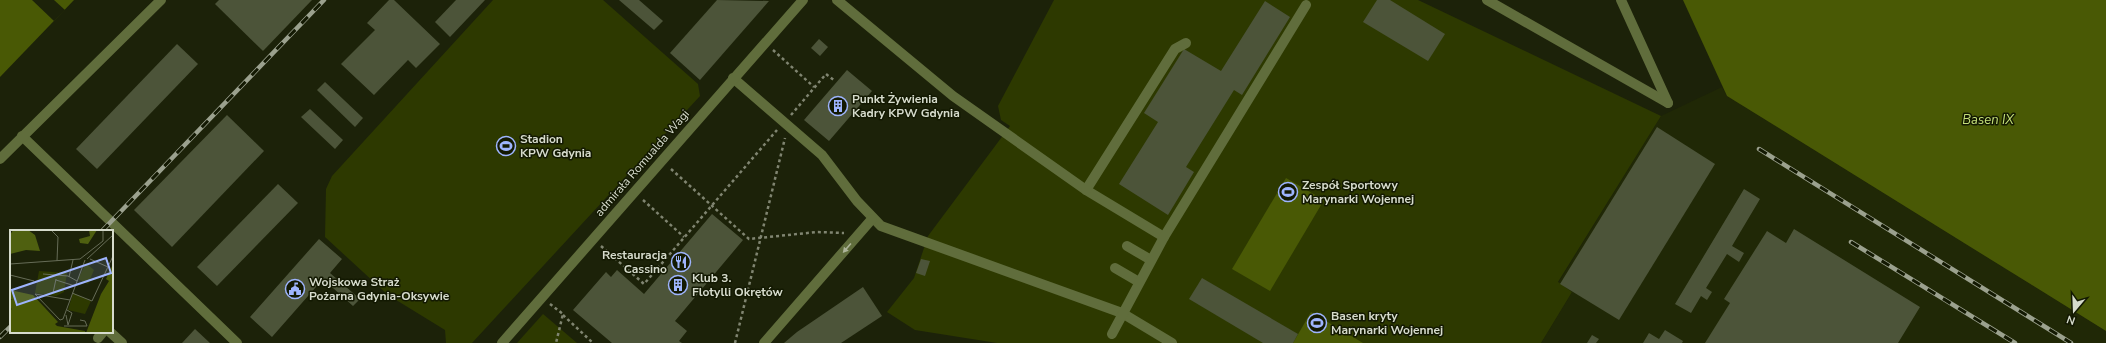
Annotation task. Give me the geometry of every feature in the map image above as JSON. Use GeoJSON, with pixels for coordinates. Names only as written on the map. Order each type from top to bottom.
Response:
{"type":"FeatureCollection","features":[{"type":"Feature","properties":{"kind":"street"},"geometry":{"type":"LineString","coordinates":[[0,159],[161,0]]}},
{"type":"Feature","properties":{"kind":"street","name":"admirała Romualda Wagi"},"geometry":{"type":"LineString","coordinates":[[502,343],[803,0]]}},
{"type":"Feature","properties":{"kind":"street"},"geometry":{"type":"LineString","coordinates":[[837,0],[953,96],[1086,190],[1164,237]]}},
{"type":"Feature","properties":{"kind":"street"},"geometry":{"type":"LineString","coordinates":[[1487,0],[1668,103],[1621,0]]}},
{"type":"Feature","properties":{"kind":"street"},"geometry":{"type":"LineString","coordinates":[[1112,334],[1164,237],[1306,5]]}},
{"type":"Feature","properties":{"kind":"street"},"geometry":{"type":"LineString","coordinates":[[1086,190],[1175,49],[1186,43]]}},
{"type":"Feature","properties":{"kind":"street"},"geometry":{"type":"LineString","coordinates":[[733,78],[822,155],[872,219],[881,226],[894,232],[1122,313],[1172,343]]}},
{"type":"Feature","properties":{"kind":"street"},"geometry":{"type":"LineString","coordinates":[[22,136],[237,343]]}},
{"type":"Feature","properties":{"kind":"street"},"geometry":{"type":"LineString","coordinates":[[764,343],[872,219]]}},
{"type":"Feature","properties":{"kind":"street"},"geometry":{"type":"LineString","coordinates":[[1128,246],[1151,260]]}},
{"type":"Feature","properties":{"kind":"street"},"geometry":{"type":"LineString","coordinates":[[1115,268],[1139,282]]}},
{"type":"Feature","properties":{"kind":"street"},"geometry":{"type":"LineString","coordinates":[[111,333],[122,343]]}},
{"type":"Feature","properties":{"kind":"path"},"geometry":{"type":"LineString","coordinates":[[765,43],[814,87]]}},
{"type":"Feature","properties":{"kind":"path"},"geometry":{"type":"LineString","coordinates":[[593,239],[644,284],[711,206],[786,124],[814,87],[826,74],[835,81]]}},
{"type":"Feature","properties":{"kind":"path"},"geometry":{"type":"LineString","coordinates":[[735,343],[761,238],[786,124]]}},
{"type":"Feature","properties":{"kind":"path"},"geometry":{"type":"LineString","coordinates":[[661,160],[749,239],[817,232],[859,234]]}},
{"type":"Feature","properties":{"kind":"path"},"geometry":{"type":"LineString","coordinates":[[634,192],[684,237]]}},
{"type":"Feature","properties":{"kind":"path"},"geometry":{"type":"LineString","coordinates":[[542,298],[563,314],[594,343]]}},
{"type":"Feature","properties":{"kind":"path"},"geometry":{"type":"LineString","coordinates":[[556,343],[563,314]]}},
{"type":"Feature","properties":{"kind":"shaded area","name":"Stadion KPW Gdynia"},"geometry":{"type":"Polygon","coordinates":[[[493,0],[603,0],[698,84],[700,96],[472,343],[446,343],[445,330],[388,295],[325,237],[326,189],[332,176],[493,0]]]}},
{"type":"Feature","properties":{"kind":"shaded area","name":"Zespół Sportowy Marynarki Wojennej"},"geometry":{"type":"Polygon","coordinates":[[[1054,0],[1418,0],[1661,116],[1558,282],[1572,292],[1541,343],[997,343],[915,330],[887,312],[914,278],[928,236],[1010,126],[1001,120],[998,106],[1054,0]]]}},
{"type":"Feature","properties":{"kind":"shaded area"},"geometry":{"type":"Polygon","coordinates":[[[1722,87],[1727,96],[2106,331],[2106,343],[1541,343],[1572,292],[1558,283],[1661,116],[1722,87]]]}},
{"type":"Feature","properties":{"kind":"shaded area"},"geometry":{"type":"Polygon","coordinates":[[[543,314],[577,343],[517,343],[543,314]]]}},
{"type":"Feature","properties":{"kind":"water"},"geometry":{"type":"Polygon","coordinates":[[[0,0],[74,0],[0,77],[0,0]]]}},
{"type":"Feature","properties":{"kind":"water","name":"Basen IX"},"geometry":{"type":"Polygon","coordinates":[[[1683,0],[2106,0],[2106,331],[1727,96],[1683,0]]]}},
{"type":"Feature","properties":{"kind":"water"},"geometry":{"type":"Polygon","coordinates":[[[1286,178],[1324,200],[1270,291],[1232,269],[1286,178]]]}},
{"type":"Feature","properties":{"kind":"water","name":"Basen kryty Marynarki Wojennej"},"geometry":{"type":"Polygon","coordinates":[[[1311,312],[1363,343],[1293,343],[1311,312]]]}},
{"type":"Feature","properties":{"kind":"pier"},"geometry":{"type":"Polygon","coordinates":[[[32,0],[54,0],[65,10],[54,21],[32,0]]]}},
{"type":"Feature","properties":{"kind":"building"},"geometry":{"type":"Polygon","coordinates":[[[219,0],[312,0],[263,51],[215,4],[219,0]]]}},
{"type":"Feature","properties":{"kind":"building"},"geometry":{"type":"Polygon","coordinates":[[[389,0],[394,0],[440,44],[416,68],[408,60],[374,95],[341,64],[375,30],[367,23],[389,0]]]}},
{"type":"Feature","properties":{"kind":"building"},"geometry":{"type":"Polygon","coordinates":[[[456,0],[485,0],[450,37],[435,22],[456,0]]]}},
{"type":"Feature","properties":{"kind":"building"},"geometry":{"type":"Polygon","coordinates":[[[619,0],[639,0],[663,21],[654,30],[619,0]]]}},
{"type":"Feature","properties":{"kind":"building"},"geometry":{"type":"Polygon","coordinates":[[[717,0],[769,1],[700,80],[670,53],[717,0]]]}},
{"type":"Feature","properties":{"kind":"building"},"geometry":{"type":"Polygon","coordinates":[[[1377,0],[1390,0],[1445,34],[1428,61],[1363,22],[1377,0]]]}},
{"type":"Feature","properties":{"kind":"building"},"geometry":{"type":"Polygon","coordinates":[[[1265,1],[1290,17],[1242,95],[1234,90],[1186,167],[1194,172],[1168,215],[1119,184],[1158,122],[1144,113],[1184,49],[1221,71],[1265,1]]]}},
{"type":"Feature","properties":{"kind":"building"},"geometry":{"type":"Polygon","coordinates":[[[819,39],[828,47],[820,56],[811,48],[819,39]]]}},
{"type":"Feature","properties":{"kind":"building"},"geometry":{"type":"Polygon","coordinates":[[[177,44],[198,64],[97,169],[76,149],[177,44]]]}},
{"type":"Feature","properties":{"kind":"building","name":"Punkt Żywienia Kadry KPW Gdynia"},"geometry":{"type":"Polygon","coordinates":[[[847,70],[872,91],[829,141],[804,120],[847,70]]]}},
{"type":"Feature","properties":{"kind":"building"},"geometry":{"type":"Polygon","coordinates":[[[325,82],[363,118],[355,127],[317,90],[325,82]]]}},
{"type":"Feature","properties":{"kind":"building"},"geometry":{"type":"Polygon","coordinates":[[[310,109],[343,140],[335,149],[301,117],[310,109]]]}},
{"type":"Feature","properties":{"kind":"building"},"geometry":{"type":"Polygon","coordinates":[[[227,115],[264,151],[172,247],[134,210],[227,115]]]}},
{"type":"Feature","properties":{"kind":"building"},"geometry":{"type":"Polygon","coordinates":[[[1657,127],[1715,164],[1619,320],[1560,284],[1657,127]]]}},
{"type":"Feature","properties":{"kind":"building"},"geometry":{"type":"Polygon","coordinates":[[[278,184],[298,203],[217,286],[197,267],[278,184]]]}},
{"type":"Feature","properties":{"kind":"building"},"geometry":{"type":"Polygon","coordinates":[[[1744,189],[1760,199],[1732,246],[1744,253],[1739,262],[1727,254],[1706,288],[1712,292],[1707,300],[1701,296],[1691,313],[1675,304],[1744,189]]]}},
{"type":"Feature","properties":{"kind":"building","name":"Klub 3. Flotylli Okrętów"},"geometry":{"type":"Polygon","coordinates":[[[712,214],[743,240],[675,321],[687,331],[679,341],[682,343],[612,343],[573,310],[606,272],[611,277],[617,270],[644,294],[712,214]]]}},
{"type":"Feature","properties":{"kind":"building"},"geometry":{"type":"Polygon","coordinates":[[[1794,229],[1920,307],[1898,343],[1705,343],[1730,303],[1724,299],[1767,231],[1786,243],[1794,229]]]}},
{"type":"Feature","properties":{"kind":"building","name":"Wojskowa Straż Pożarna Gdynia-Oksywie"},"geometry":{"type":"Polygon","coordinates":[[[319,239],[342,259],[330,273],[360,299],[353,306],[323,279],[272,337],[250,317],[319,239]]]}},
{"type":"Feature","properties":{"kind":"building"},"geometry":{"type":"Polygon","coordinates":[[[921,259],[930,261],[925,276],[916,273],[921,259]]]}},
{"type":"Feature","properties":{"kind":"building"},"geometry":{"type":"Polygon","coordinates":[[[1202,278],[1298,334],[1293,343],[1263,343],[1189,299],[1202,278]]]}},
{"type":"Feature","properties":{"kind":"building"},"geometry":{"type":"Polygon","coordinates":[[[863,287],[882,316],[841,343],[784,343],[797,332],[863,287]]]}},
{"type":"Feature","properties":{"kind":"building"},"geometry":{"type":"Polygon","coordinates":[[[195,329],[210,343],[182,343],[195,329]]]}},
{"type":"Feature","properties":{"kind":"building"},"geometry":{"type":"Polygon","coordinates":[[[1665,330],[1683,341],[1682,343],[1643,343],[1649,333],[1659,339],[1665,330]]]}},
{"type":"Feature","properties":{"kind":"building"},"geometry":{"type":"Polygon","coordinates":[[[1592,335],[1599,339],[1596,343],[1587,343],[1592,335]]]}},
{"type":"Feature","properties":{"kind":"railway"},"geometry":{"type":"LineString","coordinates":[[103,230],[324,0]]}},
{"type":"Feature","properties":{"kind":"railway"},"geometry":{"type":"LineString","coordinates":[[1759,149],[2071,343]]}},
{"type":"Feature","properties":{"kind":"railway"},"geometry":{"type":"LineString","coordinates":[[1851,242],[2015,343]]}},
{"type":"Feature","properties":{"kind":"railway"},"geometry":{"type":"LineString","coordinates":[[0,337],[10,327]]}},
{"type":"Feature","properties":{"kind":"place","name":"Punkt Żywienia Kadry KPW Gdynia"},"geometry":{"type":"Point","coordinates":[838,106]}},
{"type":"Feature","properties":{"kind":"place","name":"Stadion KPW Gdynia"},"geometry":{"type":"Point","coordinates":[506,146]}},
{"type":"Feature","properties":{"kind":"place","name":"Zespół Sportowy Marynarki Wojennej"},"geometry":{"type":"Point","coordinates":[1288,192]}},
{"type":"Feature","properties":{"kind":"place","name":"Restauracja Cassino"},"geometry":{"type":"Point","coordinates":[681,262]}},
{"type":"Feature","properties":{"kind":"place","name":"Klub 3. Flotylli Okrętów"},"geometry":{"type":"Point","coordinates":[678,285]}},
{"type":"Feature","properties":{"kind":"place","name":"Wojskowa Straż Pożarna Gdynia-Oksywie"},"geometry":{"type":"Point","coordinates":[295,289]}},
{"type":"Feature","properties":{"kind":"place","name":"Basen kryty Marynarki Wojennej"},"geometry":{"type":"Point","coordinates":[1317,323]}}]}
